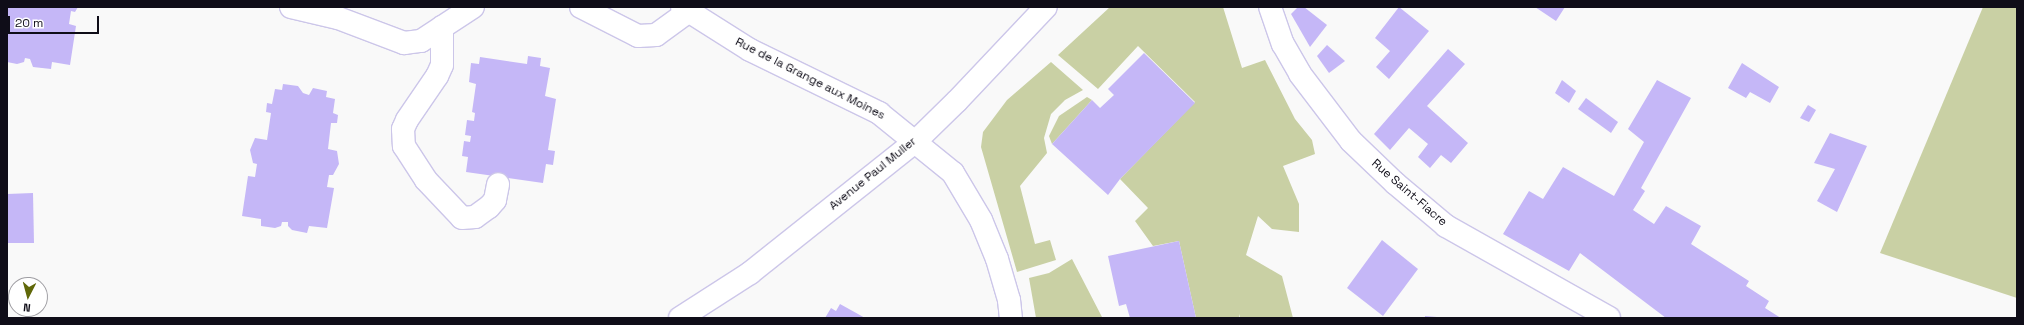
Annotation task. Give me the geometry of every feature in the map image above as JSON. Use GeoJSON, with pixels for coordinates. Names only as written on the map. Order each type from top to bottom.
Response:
{"type":"FeatureCollection","features":[{"type":"Feature","properties":{"kind":"street"},"geometry":{"type":"LineString","coordinates":[[291,7],[338,18],[404,43],[421,41],[473,7]]}},
{"type":"Feature","properties":{"kind":"street"},"geometry":{"type":"LineString","coordinates":[[581,7],[628,32],[642,37],[656,35],[685,10]]}},
{"type":"Feature","properties":{"kind":"street","name":"Avenue Paul Muller"},"geometry":{"type":"LineString","coordinates":[[680,318],[750,273],[916,141],[963,96],[1046,7]]}},
{"type":"Feature","properties":{"kind":"street","name":"Rue Saint-Fiacre"},"geometry":{"type":"LineString","coordinates":[[1270,7],[1283,44],[1300,74],[1351,141],[1396,184],[1446,226],[1609,318]]}},
{"type":"Feature","properties":{"kind":"street","name":"Rue de la Grange aux Moines"},"geometry":{"type":"LineString","coordinates":[[685,10],[750,50],[879,113],[916,141],[953,173],[981,220],[1004,280],[1009,300],[1011,318]]}},
{"type":"Feature","properties":{"kind":"street"},"geometry":{"type":"LineString","coordinates":[[442,27],[442,65],[437,76],[407,120],[403,130],[404,146],[426,180],[462,218],[475,217],[489,207],[495,200],[498,184]]}},
{"type":"Feature","properties":{"kind":"green space"},"geometry":{"type":"Polygon","coordinates":[[[1110,7],[1223,7],[1242,68],[1265,60],[1295,119],[1312,140],[1315,154],[1283,166],[1299,204],[1299,232],[1272,229],[1258,216],[1246,255],[1282,276],[1293,318],[1240,318],[1240,314],[1239,318],[1196,318],[1179,241],[1153,246],[1135,221],[1148,208],[1120,179],[1195,102],[1138,46],[1098,89],[1058,55],[1110,7]]]}},
{"type":"Feature","properties":{"kind":"green space"},"geometry":{"type":"Polygon","coordinates":[[[1983,7],[2017,7],[2017,298],[1880,253],[1983,7]]]}},
{"type":"Feature","properties":{"kind":"green space"},"geometry":{"type":"Polygon","coordinates":[[[1051,62],[1083,90],[1065,100],[1051,114],[1044,138],[1047,153],[1020,186],[1035,244],[1050,240],[1056,260],[1017,272],[981,147],[983,132],[1007,100],[1051,62]]]}},
{"type":"Feature","properties":{"kind":"green space"},"geometry":{"type":"Polygon","coordinates":[[[1087,97],[1092,100],[1052,144],[1049,136],[1059,116],[1087,97]]]}},
{"type":"Feature","properties":{"kind":"green space"},"geometry":{"type":"Polygon","coordinates":[[[1072,259],[1102,317],[1036,318],[1029,278],[1049,273],[1072,259]]]}},
{"type":"Feature","properties":{"kind":"building"},"geometry":{"type":"Polygon","coordinates":[[[7,7],[78,7],[75,12],[71,11],[69,24],[76,26],[70,65],[52,62],[51,69],[33,67],[30,59],[25,58],[24,62],[17,64],[7,62],[7,7]]]}},
{"type":"Feature","properties":{"kind":"building"},"geometry":{"type":"Polygon","coordinates":[[[1298,7],[1304,7],[1327,25],[1310,47],[1291,14],[1298,7]]]}},
{"type":"Feature","properties":{"kind":"building"},"geometry":{"type":"Polygon","coordinates":[[[1399,7],[1429,31],[1389,79],[1376,67],[1390,51],[1375,38],[1399,7]]]}},
{"type":"Feature","properties":{"kind":"building"},"geometry":{"type":"Polygon","coordinates":[[[1535,7],[1565,7],[1556,21],[1535,7]]]}},
{"type":"Feature","properties":{"kind":"building"},"geometry":{"type":"Polygon","coordinates":[[[1327,45],[1345,61],[1329,73],[1317,56],[1327,45]]]}},
{"type":"Feature","properties":{"kind":"building"},"geometry":{"type":"Polygon","coordinates":[[[1448,49],[1465,64],[1427,106],[1468,143],[1451,163],[1441,155],[1430,168],[1418,157],[1428,144],[1409,128],[1390,150],[1374,134],[1448,49]]]}},
{"type":"Feature","properties":{"kind":"building"},"geometry":{"type":"Polygon","coordinates":[[[1144,53],[1195,103],[1120,179],[1108,195],[1052,144],[1092,100],[1100,108],[1114,95],[1108,89],[1144,53]]]}},
{"type":"Feature","properties":{"kind":"building"},"geometry":{"type":"Polygon","coordinates":[[[528,56],[541,58],[540,66],[550,68],[545,96],[556,99],[548,150],[555,151],[553,165],[546,164],[543,183],[466,172],[468,157],[462,156],[464,141],[470,142],[471,136],[465,135],[467,120],[474,121],[475,113],[472,112],[476,84],[469,82],[471,63],[479,64],[480,57],[527,64],[528,56]]]}},
{"type":"Feature","properties":{"kind":"building"},"geometry":{"type":"Polygon","coordinates":[[[1742,63],[1779,87],[1770,103],[1750,92],[1746,98],[1728,88],[1742,63]]]}},
{"type":"Feature","properties":{"kind":"building"},"geometry":{"type":"Polygon","coordinates":[[[1562,80],[1576,91],[1569,103],[1555,93],[1562,80]]]}},
{"type":"Feature","properties":{"kind":"building"},"geometry":{"type":"Polygon","coordinates":[[[1657,80],[1691,98],[1641,188],[1645,191],[1633,210],[1654,224],[1666,206],[1701,226],[1691,244],[1749,281],[1746,286],[1769,301],[1765,308],[1781,318],[1666,318],[1580,253],[1569,271],[1503,234],[1529,191],[1543,199],[1563,167],[1614,196],[1644,142],[1628,129],[1657,80]]]}},
{"type":"Feature","properties":{"kind":"building"},"geometry":{"type":"Polygon","coordinates":[[[283,84],[298,86],[303,93],[309,95],[313,88],[327,91],[326,97],[335,99],[333,113],[338,115],[337,123],[331,123],[328,149],[337,151],[339,164],[333,175],[329,175],[327,187],[334,188],[327,228],[309,226],[307,233],[292,230],[288,226],[288,222],[282,222],[281,226],[275,228],[261,226],[261,219],[242,216],[248,176],[255,177],[257,164],[253,163],[250,150],[255,138],[267,140],[271,113],[266,112],[267,103],[272,104],[275,89],[282,90],[283,84]]]}},
{"type":"Feature","properties":{"kind":"building"},"geometry":{"type":"Polygon","coordinates":[[[1586,98],[1618,122],[1611,133],[1578,109],[1586,98]]]}},
{"type":"Feature","properties":{"kind":"building"},"geometry":{"type":"Polygon","coordinates":[[[1808,105],[1816,110],[1809,122],[1800,118],[1808,105]]]}},
{"type":"Feature","properties":{"kind":"building"},"geometry":{"type":"Polygon","coordinates":[[[1830,133],[1867,146],[1837,212],[1817,201],[1835,169],[1814,163],[1830,133]]]}},
{"type":"Feature","properties":{"kind":"building"},"geometry":{"type":"Polygon","coordinates":[[[33,193],[34,243],[7,243],[7,194],[33,193]]]}},
{"type":"Feature","properties":{"kind":"building"},"geometry":{"type":"Polygon","coordinates":[[[1382,240],[1418,269],[1383,316],[1347,288],[1382,240]]]}},
{"type":"Feature","properties":{"kind":"building"},"geometry":{"type":"Polygon","coordinates":[[[1179,241],[1196,318],[1130,318],[1126,304],[1119,306],[1108,256],[1179,241]]]}},
{"type":"Feature","properties":{"kind":"building"},"geometry":{"type":"Polygon","coordinates":[[[840,304],[865,318],[825,318],[831,308],[836,311],[840,304]]]}},
{"type":"Feature","properties":{"kind":"building"},"geometry":{"type":"Polygon","coordinates":[[[1425,316],[1437,317],[1437,318],[1425,318],[1425,316]]]}}]}
